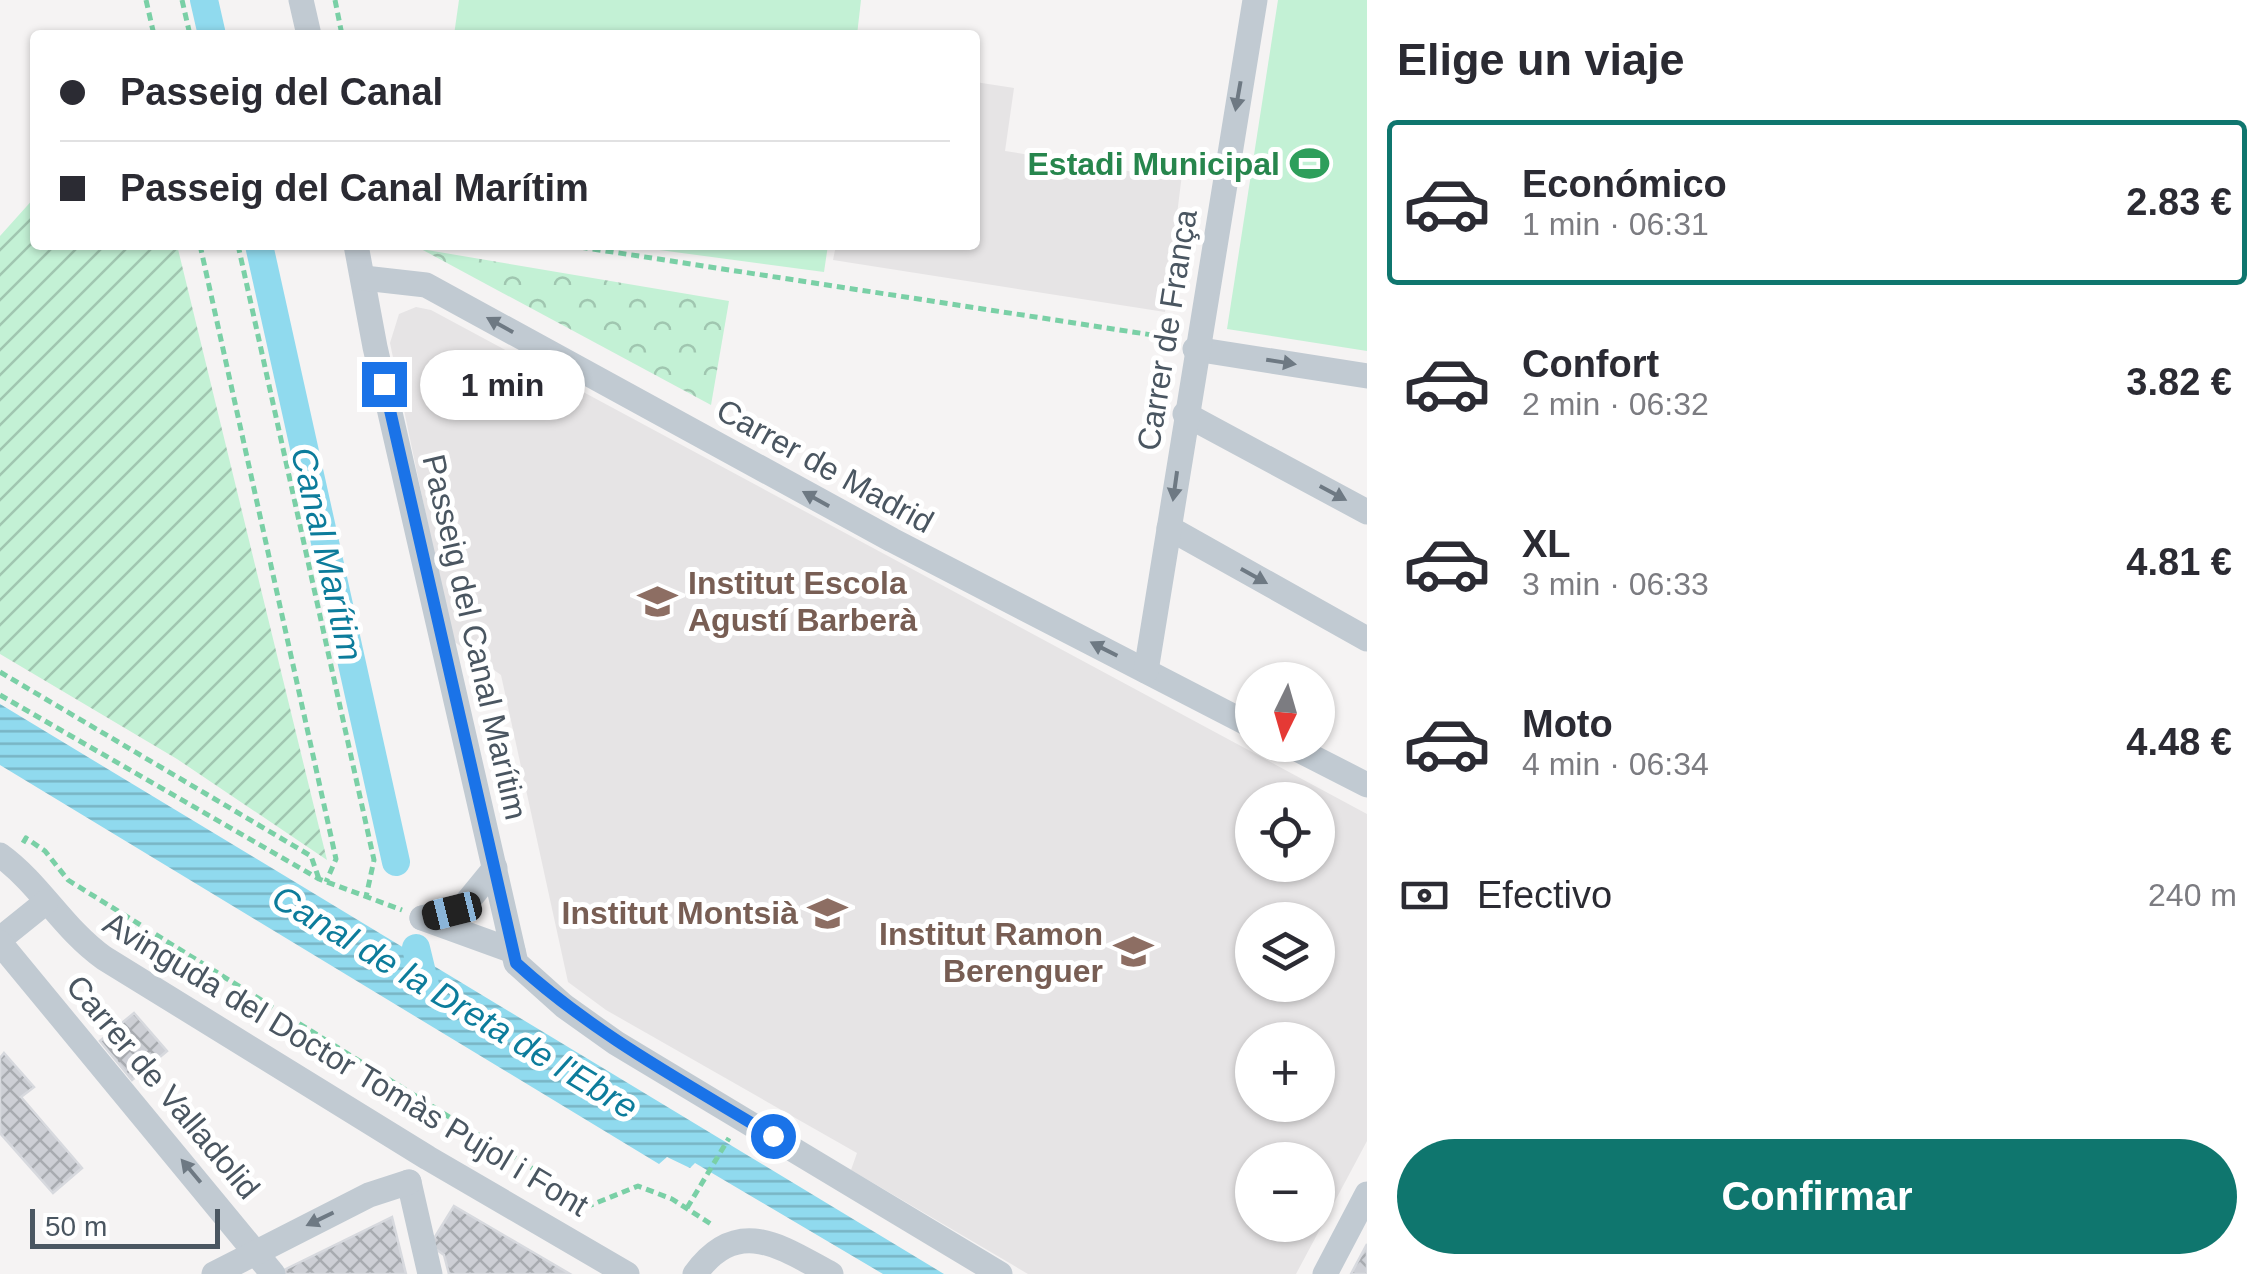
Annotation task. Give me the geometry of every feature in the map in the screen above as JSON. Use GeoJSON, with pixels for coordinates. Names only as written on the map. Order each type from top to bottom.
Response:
{"type":"FeatureCollection","features":[{"type":"Feature","properties":{"kind":"street"},"geometry":{"type":"LineString","coordinates":[[301,0],[308,30]]}},
{"type":"Feature","properties":{"kind":"street","name":"Carrer de França"},"geometry":{"type":"LineString","coordinates":[[1146,671],[1186,414],[1185,343],[1255,0]]}},
{"type":"Feature","properties":{"kind":"street","name":"Passeig del Canal Marítim"},"geometry":{"type":"LineString","coordinates":[[357,250],[375,348],[515,957]]}},
{"type":"Feature","properties":{"kind":"street","name":"Carrer de Madrid"},"geometry":{"type":"LineString","coordinates":[[364,278],[426,285],[892,540],[1235,717]]}},
{"type":"Feature","properties":{"kind":"street"},"geometry":{"type":"LineString","coordinates":[[1185,343],[1367,376]]}},
{"type":"Feature","properties":{"kind":"street"},"geometry":{"type":"LineString","coordinates":[[1186,414],[1367,512]]}},
{"type":"Feature","properties":{"kind":"street"},"geometry":{"type":"LineString","coordinates":[[1169,528],[1367,640]]}},
{"type":"Feature","properties":{"kind":"street"},"geometry":{"type":"LineString","coordinates":[[1321,762],[1367,786]]}},
{"type":"Feature","properties":{"kind":"street","name":"Avinguda del Doctor Tomàs Pujol i Font"},"geometry":{"type":"LineString","coordinates":[[5,859],[80,941],[104,958],[428,1158],[627,1274]]}},
{"type":"Feature","properties":{"kind":"street","name":"Passeig del Canal Marítim"},"geometry":{"type":"LineString","coordinates":[[422,918],[463,907],[495,868]]}},
{"type":"Feature","properties":{"kind":"street"},"geometry":{"type":"LineString","coordinates":[[0,942],[46,902]]}},
{"type":"Feature","properties":{"kind":"street"},"geometry":{"type":"LineString","coordinates":[[422,918],[515,957],[564,1006],[616,1043],[1000,1274]]}},
{"type":"Feature","properties":{"kind":"street","name":"Carrer de Valladolid"},"geometry":{"type":"LineString","coordinates":[[0,942],[273,1274]]}},
{"type":"Feature","properties":{"kind":"street"},"geometry":{"type":"LineString","coordinates":[[214,1274],[369,1195],[409,1182],[428,1158]]}},
{"type":"Feature","properties":{"kind":"street"},"geometry":{"type":"LineString","coordinates":[[409,1182],[430,1274]]}},
{"type":"Feature","properties":{"kind":"street"},"geometry":{"type":"LineString","coordinates":[[1325,1274],[1367,1194]]}},
{"type":"Feature","properties":{"kind":"street"},"geometry":{"type":"LineString","coordinates":[[695,1274],[710,1254],[738,1242],[767,1239],[831,1274]]}},
{"type":"Feature","properties":{"kind":"path"},"geometry":{"type":"LineString","coordinates":[[146,0],[153,30]]}},
{"type":"Feature","properties":{"kind":"path"},"geometry":{"type":"LineString","coordinates":[[182,0],[189,30]]}},
{"type":"Feature","properties":{"kind":"path"},"geometry":{"type":"LineString","coordinates":[[335,0],[341,30]]}},
{"type":"Feature","properties":{"kind":"path"},"geometry":{"type":"LineString","coordinates":[[201,250],[336,859],[322,880]]}},
{"type":"Feature","properties":{"kind":"path"},"geometry":{"type":"LineString","coordinates":[[239,250],[374,860],[366,897]]}},
{"type":"Feature","properties":{"kind":"path"},"geometry":{"type":"LineString","coordinates":[[599,250],[1185,343]]}},
{"type":"Feature","properties":{"kind":"path"},"geometry":{"type":"LineString","coordinates":[[0,672],[311,856],[322,880]]}},
{"type":"Feature","properties":{"kind":"path"},"geometry":{"type":"LineString","coordinates":[[0,695],[322,880],[422,918]]}},
{"type":"Feature","properties":{"kind":"path"},"geometry":{"type":"LineString","coordinates":[[5,859],[26,838],[45,851],[68,880],[590,1205],[638,1186],[687,1208],[738,1242]]}},
{"type":"Feature","properties":{"kind":"path"},"geometry":{"type":"LineString","coordinates":[[687,1208],[735,1128]]}},
{"type":"Feature","properties":{"kind":"shaded area"},"geometry":{"type":"Polygon","coordinates":[[[980,83],[1014,88],[1005,151],[1134,172],[1136,167],[1182,174],[1165,312],[833,260],[835,250],[980,250],[980,83]]]}},
{"type":"Feature","properties":{"kind":"shaded area"},"geometry":{"type":"Polygon","coordinates":[[[416,307],[431,310],[1235,743],[1235,762],[1270,762],[1308,782],[1235,782],[1235,882],[1335,882],[1335,797],[1367,814],[1367,1141],[1335,1201],[1335,1142],[1235,1142],[1235,1242],[1313,1242],[1296,1274],[1028,1274],[851,1170],[857,1153],[606,1010],[568,982],[501,675],[452,640],[390,343],[399,314],[416,307]]]}},
{"type":"Feature","properties":{"kind":"green space"},"geometry":{"type":"Polygon","coordinates":[[[459,0],[861,0],[858,30],[455,30],[459,0]]]}},
{"type":"Feature","properties":{"kind":"green space","name":"Estadi Municipal"},"geometry":{"type":"Polygon","coordinates":[[[1278,0],[1367,0],[1367,351],[1227,329],[1278,0]]]}},
{"type":"Feature","properties":{"kind":"green space"},"geometry":{"type":"Polygon","coordinates":[[[30,203],[30,250],[178,250],[327,860],[177,759],[0,654],[0,236],[30,203]]]}},
{"type":"Feature","properties":{"kind":"green space"},"geometry":{"type":"Polygon","coordinates":[[[423,250],[729,301],[711,405],[423,250]]]}},
{"type":"Feature","properties":{"kind":"green space"},"geometry":{"type":"Polygon","coordinates":[[[659,250],[827,250],[824,272],[659,250]]]}},
{"type":"Feature","properties":{"kind":"water","name":"Canal de la Dreta de l'Ebre"},"geometry":{"type":"Polygon","coordinates":[[[0,704],[944,1274],[883,1274],[695,1163],[690,1168],[667,1157],[659,1164],[0,765],[0,704]]]}},
{"type":"Feature","properties":{"kind":"building"},"geometry":{"type":"Polygon","coordinates":[[[134,1013],[167,1051],[132,1080],[100,1041],[134,1013]]]}},
{"type":"Feature","properties":{"kind":"building"},"geometry":{"type":"Polygon","coordinates":[[[4,1053],[34,1087],[21,1097],[82,1168],[53,1193],[0,1133],[0,1058],[4,1053]]]}},
{"type":"Feature","properties":{"kind":"building"},"geometry":{"type":"Polygon","coordinates":[[[454,1206],[570,1274],[449,1274],[444,1255],[430,1245],[454,1206]]]}},
{"type":"Feature","properties":{"kind":"building"},"geometry":{"type":"Polygon","coordinates":[[[392,1217],[406,1274],[286,1274],[284,1270],[392,1217]]]}},
{"type":"Feature","properties":{"kind":"building"},"geometry":{"type":"Polygon","coordinates":[[[1367,1244],[1367,1274],[1351,1274],[1367,1244]]]}},
{"type":"Feature","properties":{"kind":"waterway","name":"Canal Marítim"},"geometry":{"type":"LineString","coordinates":[[204,0],[211,30]]}},
{"type":"Feature","properties":{"kind":"waterway","name":"Canal Marítim"},"geometry":{"type":"LineString","coordinates":[[260,250],[396,862]]}},
{"type":"Feature","properties":{"kind":"waterway","name":"Canal Marítim"},"geometry":{"type":"LineString","coordinates":[[416,948],[426,989]]}},
{"type":"Feature","properties":{"kind":"place","name":"Estadi Municipal"},"geometry":{"type":"Point","coordinates":[1310,164]}},
{"type":"Feature","properties":{"kind":"place","name":"Institut Escola Agustí Barberà"},"geometry":{"type":"Point","coordinates":[658,601]}},
{"type":"Feature","properties":{"kind":"place","name":"Institut Montsià"},"geometry":{"type":"Point","coordinates":[828,913]}},
{"type":"Feature","properties":{"kind":"place","name":"Institut Ramon Berenguer"},"geometry":{"type":"Point","coordinates":[1133,952]}},
{"type":"Feature","properties":{"kind":"route"},"geometry":{"type":"LineString","coordinates":[[384,384],[516,963],[564,1006],[616,1043],[773,1136]]}}]}
